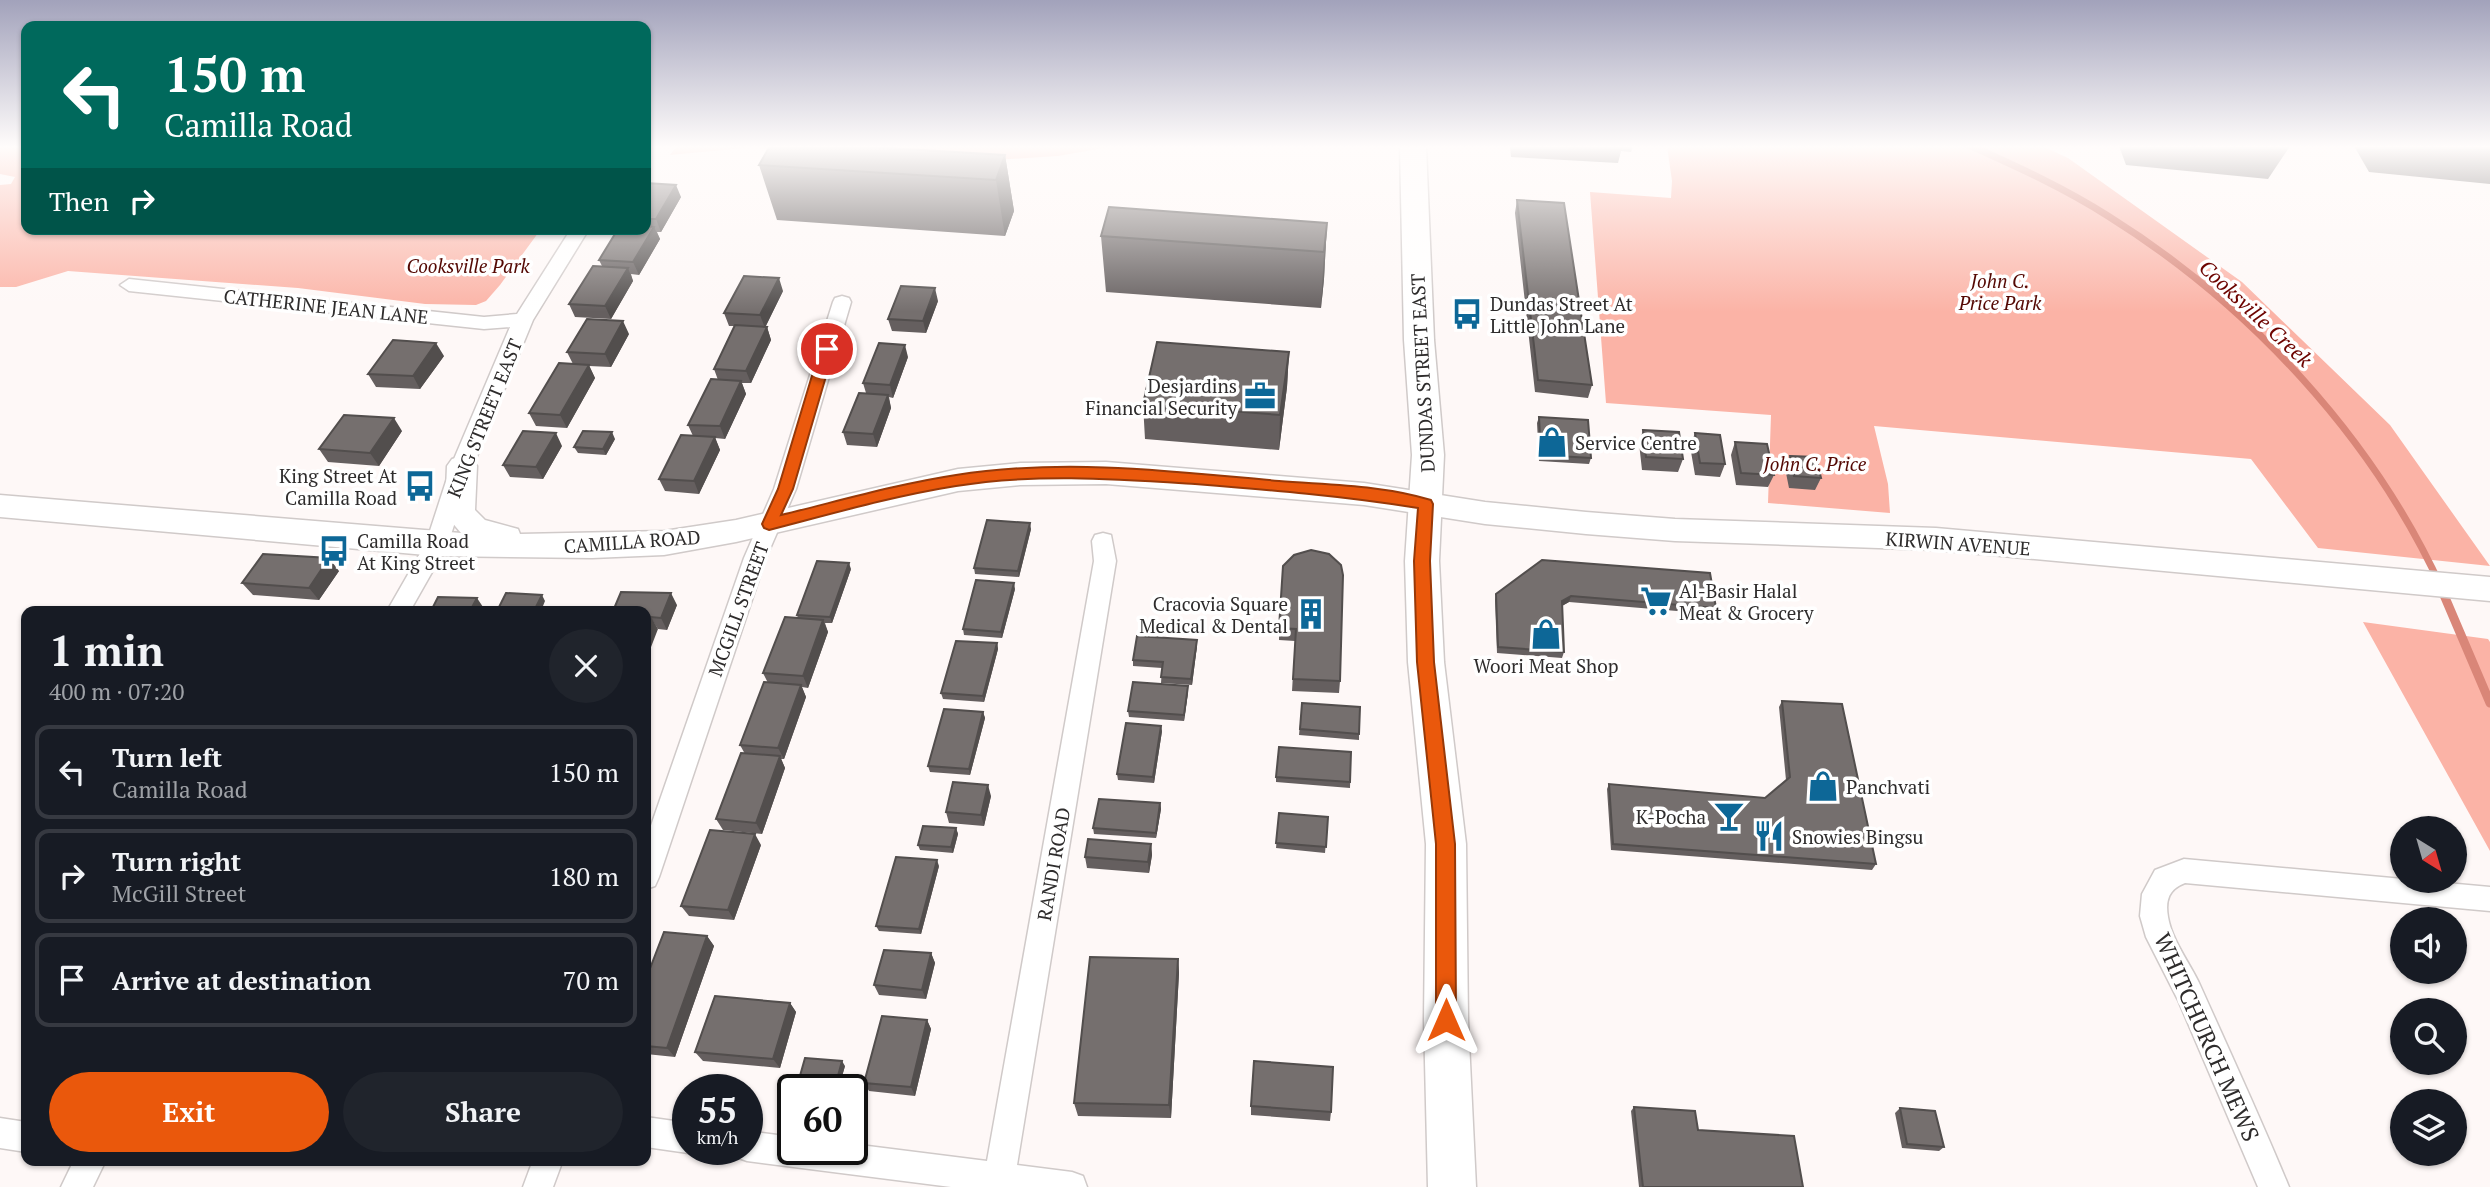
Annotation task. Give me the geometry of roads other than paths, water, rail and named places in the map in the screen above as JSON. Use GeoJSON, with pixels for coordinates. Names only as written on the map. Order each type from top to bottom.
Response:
{"type":"FeatureCollection","features":[{"type":"Feature","properties":{"kind":"main road","name":"DUNDAS STREET EAST"},"geometry":{"type":"LineString","coordinates":[[1415,201],[1419,341],[1428,455],[1422,561],[1426,662],[1446,844],[1446,1020],[1452,1187]]}},
{"type":"Feature","properties":{"kind":"street","name":"KING STREET EAST"},"geometry":{"type":"LineString","coordinates":[[401,606],[437,544],[462,466],[523,320],[576,235]]}},
{"type":"Feature","properties":{"kind":"street","name":"CATHERINE JEAN LANE"},"geometry":{"type":"LineString","coordinates":[[129,285],[484,323],[523,320]]}},
{"type":"Feature","properties":{"kind":"street","name":"MCGILL STREET"},"geometry":{"type":"LineString","coordinates":[[651,862],[755,558],[785,489],[842,302]]}},
{"type":"Feature","properties":{"kind":"street"},"geometry":{"type":"LineString","coordinates":[[462,466],[460,514],[475,528],[501,536],[592,546]]}},
{"type":"Feature","properties":{"kind":"street","name":"CAMILLA ROAD"},"geometry":{"type":"LineString","coordinates":[[0,506],[437,544],[592,546],[664,543],[769,524],[932,485],[987,477],[1048,473],[1186,478],[1363,494],[1426,504]]}},
{"type":"Feature","properties":{"kind":"street","name":"KIRWIN AVENUE"},"geometry":{"type":"LineString","coordinates":[[1426,504],[1485,513],[1612,525],[1936,539],[2484,589]]}},
{"type":"Feature","properties":{"kind":"street","name":"RANDI ROAD"},"geometry":{"type":"LineString","coordinates":[[1000,1183],[1006,1134],[1105,561],[1103,541]]}},
{"type":"Feature","properties":{"kind":"street","name":"WHITCHURCH MEWS"},"geometry":{"type":"LineString","coordinates":[[2274,1187],[2188,991],[2160,937],[2154,916],[2155,894],[2164,879],[2184,871],[2490,899]]}},
{"type":"Feature","properties":{"kind":"street"},"geometry":{"type":"LineString","coordinates":[[0,1133],[21,1136]]}},
{"type":"Feature","properties":{"kind":"street"},"geometry":{"type":"LineString","coordinates":[[651,1133],[672,1136]]}},
{"type":"Feature","properties":{"kind":"street"},"geometry":{"type":"LineString","coordinates":[[763,1148],[1000,1183],[1072,1187]]}},
{"type":"Feature","properties":{"kind":"street"},"geometry":{"type":"LineString","coordinates":[[76,1187],[88,1166]]}},
{"type":"Feature","properties":{"kind":"street"},"geometry":{"type":"LineString","coordinates":[[538,1187],[546,1166]]}},
{"type":"Feature","properties":{"kind":"waterway","name":"Cooksville Creek"},"geometry":{"type":"LineString","coordinates":[[2083,201],[2160,251],[2210,290],[2302,378],[2343,427],[2381,479],[2414,533],[2442,589]]}},
{"type":"Feature","properties":{"kind":"waterway","name":"Cooksville Creek"},"geometry":{"type":"LineString","coordinates":[[2441,588],[2490,703]]}},
{"type":"Feature","properties":{"kind":"place","name":"Dundas Street At Little John Lane"},"geometry":{"type":"Point","coordinates":[1467,314]}},
{"type":"Feature","properties":{"kind":"place","name":"Desjardins Financial Security"},"geometry":{"type":"Point","coordinates":[1260,396]}},
{"type":"Feature","properties":{"kind":"place","name":"Service Centre"},"geometry":{"type":"Point","coordinates":[1552,442]}},
{"type":"Feature","properties":{"kind":"place","name":"King Street At Camilla Road"},"geometry":{"type":"Point","coordinates":[420,486]}},
{"type":"Feature","properties":{"kind":"place","name":"Camilla Road At King Street"},"geometry":{"type":"Point","coordinates":[334,551]}},
{"type":"Feature","properties":{"kind":"place","name":"Al-Basir Halal Meat & Grocery"},"geometry":{"type":"Point","coordinates":[1656,601]}},
{"type":"Feature","properties":{"kind":"place","name":"Cracovia Square Medical & Dental"},"geometry":{"type":"Point","coordinates":[1311,614]}},
{"type":"Feature","properties":{"kind":"place","name":"Woori Meat Shop"},"geometry":{"type":"Point","coordinates":[1546,634]}},
{"type":"Feature","properties":{"kind":"place","name":"Panchvati"},"geometry":{"type":"Point","coordinates":[1823,786]}},
{"type":"Feature","properties":{"kind":"place","name":"K-Pocha"},"geometry":{"type":"Point","coordinates":[1729,816]}},
{"type":"Feature","properties":{"kind":"place","name":"Snowies Bingsu"},"geometry":{"type":"Point","coordinates":[1769,836]}},
{"type":"Feature","properties":{"kind":"park label","name":"Cooksville Park"},"geometry":{"type":"Point","coordinates":[468,265]}},
{"type":"Feature","properties":{"kind":"park label","name":"John C. Price Park"},"geometry":{"type":"Point","coordinates":[2000,291]}},
{"type":"Feature","properties":{"kind":"park label","name":"John C. Price"},"geometry":{"type":"Point","coordinates":[1815,463]}}]}
